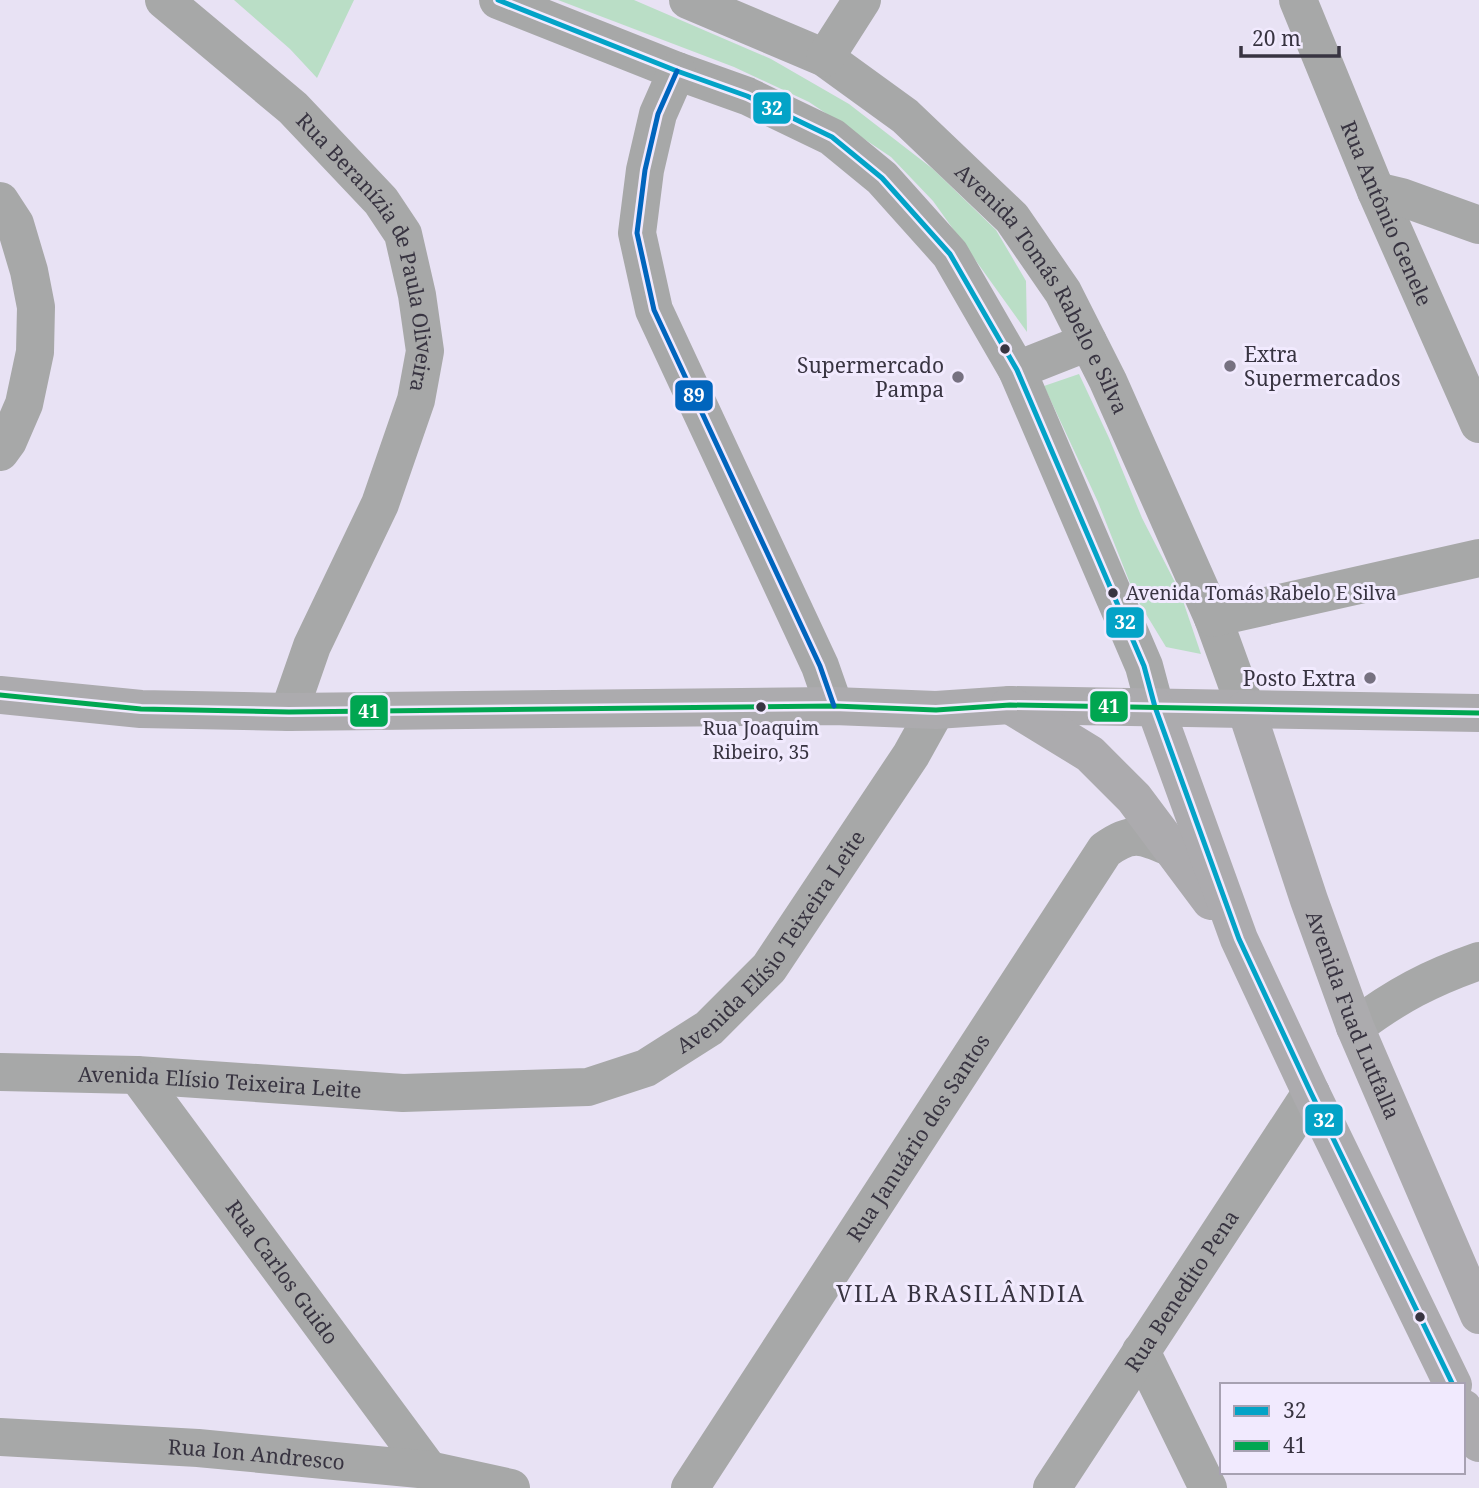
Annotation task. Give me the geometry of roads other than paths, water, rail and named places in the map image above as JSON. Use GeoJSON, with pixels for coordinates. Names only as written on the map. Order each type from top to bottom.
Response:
{"type":"FeatureCollection","features":[{"type":"Feature","properties":{"kind":"main road"},"geometry":{"type":"LineString","coordinates":[[0,695],[141,709],[289,712],[834,706],[936,710],[1010,705],[1479,713]]}},
{"type":"Feature","properties":{"kind":"main road"},"geometry":{"type":"LineString","coordinates":[[1010,705],[1090,754],[1133,798],[1174,849],[1239,939]]}},
{"type":"Feature","properties":{"kind":"main road"},"geometry":{"type":"LineString","coordinates":[[1155,707],[1239,939],[1452,1383]]}},
{"type":"Feature","properties":{"kind":"main road","name":"Avenida Fuad Lutfalla"},"geometry":{"type":"LineString","coordinates":[[1246,709],[1309,900],[1355,1027],[1479,1315]]}},
{"type":"Feature","properties":{"kind":"main road"},"geometry":{"type":"LineString","coordinates":[[1387,1248],[1400,1253],[1420,1254],[1447,1241]]}},
{"type":"Feature","properties":{"kind":"main road"},"geometry":{"type":"LineString","coordinates":[[1465,1412],[1479,1443]]}},
{"type":"Feature","properties":{"kind":"street","name":"Rua Beranízia de Paula Oliveira"},"geometry":{"type":"LineString","coordinates":[[164,0],[293,108],[381,201],[403,234],[417,295],[425,351],[416,400],[380,504],[312,646],[289,712]]}},
{"type":"Feature","properties":{"kind":"street"},"geometry":{"type":"LineString","coordinates":[[498,0],[747,96],[832,137],[882,178],[950,254],[1017,370],[1144,666],[1155,707]]}},
{"type":"Feature","properties":{"kind":"street","name":"Avenida Tomás Rabelo e Silva"},"geometry":{"type":"LineString","coordinates":[[688,0],[825,58],[905,116],[1012,218],[1063,292],[1108,381],[1213,618],[1246,709]]}},
{"type":"Feature","properties":{"kind":"street"},"geometry":{"type":"LineString","coordinates":[[825,58],[862,0]]}},
{"type":"Feature","properties":{"kind":"street","name":"Rua Antônio Genele"},"geometry":{"type":"LineString","coordinates":[[1298,0],[1376,191],[1479,424]]}},
{"type":"Feature","properties":{"kind":"street"},"geometry":{"type":"LineString","coordinates":[[677,71],[658,114],[645,170],[637,233],[647,283],[654,310],[820,666],[834,706]]}},
{"type":"Feature","properties":{"kind":"street"},"geometry":{"type":"LineString","coordinates":[[1376,191],[1401,197],[1479,225]]}},
{"type":"Feature","properties":{"kind":"street"},"geometry":{"type":"LineString","coordinates":[[0,201],[15,225],[29,271],[36,307],[35,352],[24,404],[3,444]]}},
{"type":"Feature","properties":{"kind":"street"},"geometry":{"type":"LineString","coordinates":[[1017,370],[1088,342]]}},
{"type":"Feature","properties":{"kind":"street"},"geometry":{"type":"LineString","coordinates":[[1213,618],[1479,558]]}},
{"type":"Feature","properties":{"kind":"street","name":"Avenida Elísio Teixeira Leite"},"geometry":{"type":"LineString","coordinates":[[0,1072],[137,1075],[403,1093],[588,1087],[646,1068],[709,1028],[769,968],[911,755],[936,710]]}},
{"type":"Feature","properties":{"kind":"street","name":"Rua Januário dos Santos"},"geometry":{"type":"LineString","coordinates":[[690,1488],[1105,850],[1120,839],[1136,836],[1149,838],[1174,849]]}},
{"type":"Feature","properties":{"kind":"street"},"geometry":{"type":"LineString","coordinates":[[1355,1027],[1387,1002],[1437,976],[1479,961]]}},
{"type":"Feature","properties":{"kind":"street","name":"Rua Carlos Guido"},"geometry":{"type":"LineString","coordinates":[[137,1075],[429,1470]]}},
{"type":"Feature","properties":{"kind":"street","name":"Rua Benedito Pena"},"geometry":{"type":"LineString","coordinates":[[1052,1488],[1311,1093]]}},
{"type":"Feature","properties":{"kind":"street"},"geometry":{"type":"LineString","coordinates":[[1141,1351],[1208,1488]]}},
{"type":"Feature","properties":{"kind":"street","name":"Rua Ion Andresco"},"geometry":{"type":"LineString","coordinates":[[0,1437],[198,1448],[429,1470],[511,1488]]}},
{"type":"Feature","properties":{"kind":"place","name":"Extra Supermercados"},"geometry":{"type":"Point","coordinates":[1230,366]}},
{"type":"Feature","properties":{"kind":"place","name":"Supermercado Pampa"},"geometry":{"type":"Point","coordinates":[958,377]}},
{"type":"Feature","properties":{"kind":"place","name":"Avenida Tomás Rabelo E Silva"},"geometry":{"type":"Point","coordinates":[1113,593]}},
{"type":"Feature","properties":{"kind":"place","name":"Posto Extra"},"geometry":{"type":"Point","coordinates":[1370,678]}},
{"type":"Feature","properties":{"kind":"place","name":"Rua Joaquim Ribeiro, 35"},"geometry":{"type":"Point","coordinates":[761,707]}},
{"type":"Feature","properties":{"kind":"district","name":"VILA BRASILÂNDIA"},"geometry":{"type":"Point","coordinates":[961,1293]}}]}
